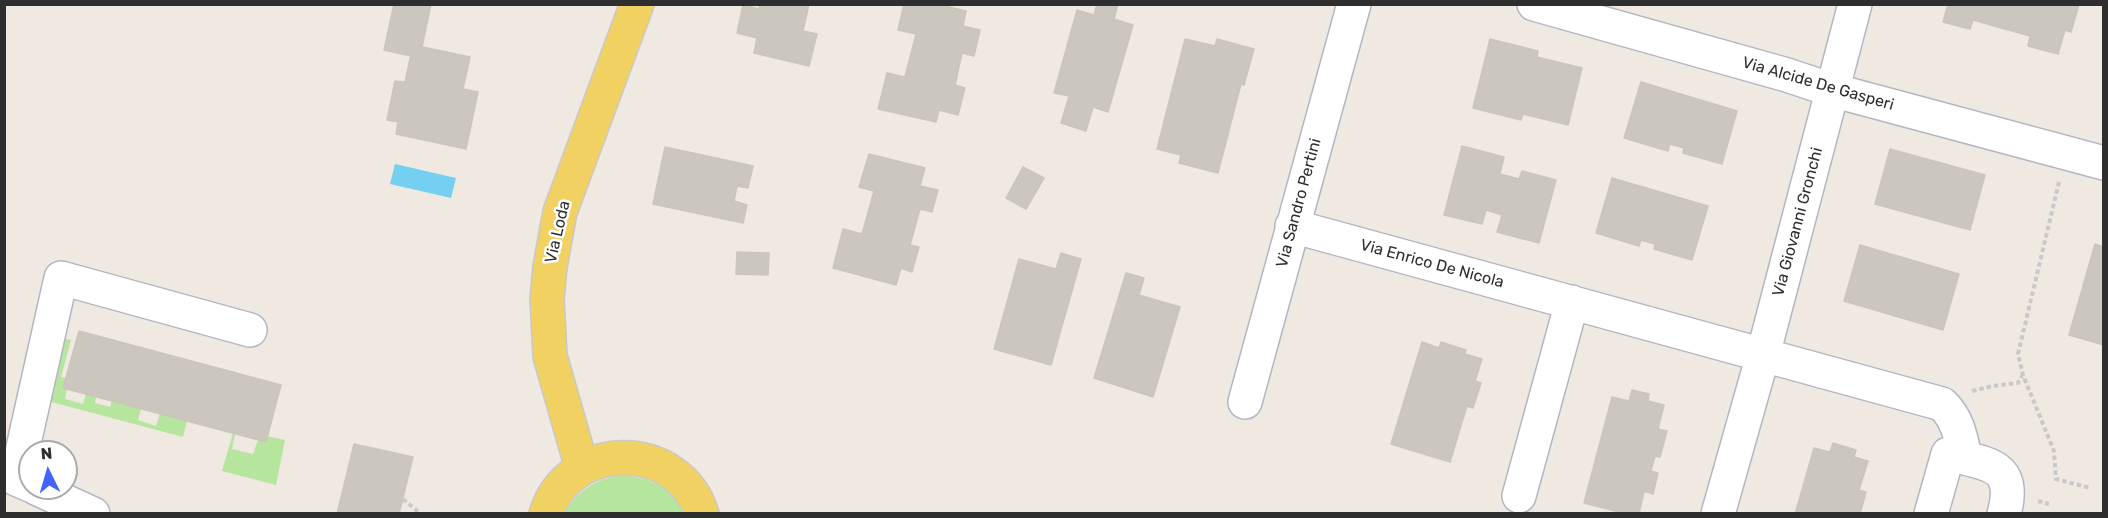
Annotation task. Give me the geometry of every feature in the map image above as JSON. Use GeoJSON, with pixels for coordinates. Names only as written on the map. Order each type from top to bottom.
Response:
{"type":"FeatureCollection","features":[{"type":"Feature","properties":{"kind":"main road","name":"Via Loda"},"geometry":{"type":"LineString","coordinates":[[582,468],[550,356],[547,299],[550,267],[560,212],[637,4]]}},
{"type":"Feature","properties":{"kind":"main road"},"geometry":{"type":"LineString","coordinates":[[546,513],[557,491],[568,478],[582,468],[615,457],[633,457],[665,468],[691,491],[702,513]]}},
{"type":"Feature","properties":{"kind":"street","name":"Via Sandro Pertini"},"geometry":{"type":"LineString","coordinates":[[1245,402],[1354,4]]}},
{"type":"Feature","properties":{"kind":"street","name":"Via Alcide De Gasperi"},"geometry":{"type":"LineString","coordinates":[[1534,4],[1787,75],[1832,90],[2103,162]]}},
{"type":"Feature","properties":{"kind":"street","name":"Via Giovanni Gronchi"},"geometry":{"type":"LineString","coordinates":[[1763,355],[1855,4]]}},
{"type":"Feature","properties":{"kind":"street","name":"Via Enrico De Nicola"},"geometry":{"type":"LineString","coordinates":[[1292,226],[1942,404]]}},
{"type":"Feature","properties":{"kind":"street"},"geometry":{"type":"LineString","coordinates":[[25,440],[63,265],[250,330]]}},
{"type":"Feature","properties":{"kind":"street"},"geometry":{"type":"LineString","coordinates":[[1519,496],[1572,303]]}},
{"type":"Feature","properties":{"kind":"street"},"geometry":{"type":"LineString","coordinates":[[1718,513],[1763,355]]}},
{"type":"Feature","properties":{"kind":"street"},"geometry":{"type":"LineString","coordinates":[[1942,404],[1951,412],[1956,422],[1965,458]]}},
{"type":"Feature","properties":{"kind":"street"},"geometry":{"type":"LineString","coordinates":[[1931,513],[1948,454],[1995,467],[2003,476],[2008,490],[2004,513]]}},
{"type":"Feature","properties":{"kind":"street"},"geometry":{"type":"LineString","coordinates":[[63,500],[93,513]]}},
{"type":"Feature","properties":{"kind":"path"},"geometry":{"type":"LineString","coordinates":[[2067,152],[2018,347],[2020,367],[2054,451],[2056,479],[2090,488]]}},
{"type":"Feature","properties":{"kind":"path"},"geometry":{"type":"LineString","coordinates":[[1942,404],[1976,390],[2018,383],[2023,375]]}},
{"type":"Feature","properties":{"kind":"path"},"geometry":{"type":"LineString","coordinates":[[403,499],[421,513]]}},
{"type":"Feature","properties":{"kind":"green space"},"geometry":{"type":"Polygon","coordinates":[[[62,338],[71,340],[61,377],[66,378],[63,388],[67,389],[65,399],[83,404],[86,394],[96,397],[95,403],[110,407],[112,401],[138,408],[141,409],[138,420],[156,426],[160,413],[187,421],[183,437],[44,400],[62,338]]]}},
{"type":"Feature","properties":{"kind":"green space"},"geometry":{"type":"Polygon","coordinates":[[[233,433],[235,434],[232,449],[253,454],[258,440],[265,442],[267,436],[285,440],[276,485],[222,471],[233,433]]]}},
{"type":"Feature","properties":{"kind":"green space"},"geometry":{"type":"Polygon","coordinates":[[[620,475],[640,478],[658,485],[673,496],[684,514],[564,514],[575,498],[588,487],[620,475]]]}},
{"type":"Feature","properties":{"kind":"water"},"geometry":{"type":"Polygon","coordinates":[[[395,164],[456,178],[451,198],[390,184],[395,164]]]}},
{"type":"Feature","properties":{"kind":"building"},"geometry":{"type":"Polygon","coordinates":[[[394,4],[431,4],[422,47],[413,45],[411,56],[384,50],[394,4]]]}},
{"type":"Feature","properties":{"kind":"building"},"geometry":{"type":"Polygon","coordinates":[[[760,4],[809,4],[803,31],[817,34],[809,66],[754,53],[757,38],[737,33],[743,5],[759,9],[760,4]]]}},
{"type":"Feature","properties":{"kind":"building"},"geometry":{"type":"Polygon","coordinates":[[[904,4],[937,4],[966,11],[963,26],[980,30],[974,56],[962,53],[955,85],[965,88],[958,115],[939,110],[936,122],[878,109],[887,73],[905,77],[916,34],[898,30],[904,4]]]}},
{"type":"Feature","properties":{"kind":"building"},"geometry":{"type":"Polygon","coordinates":[[[1097,4],[1118,4],[1114,19],[1133,25],[1108,112],[1093,107],[1086,131],[1061,123],[1069,96],[1054,93],[1077,10],[1094,15],[1097,4]]]}},
{"type":"Feature","properties":{"kind":"building"},"geometry":{"type":"Polygon","coordinates":[[[1948,4],[2079,4],[2071,32],[2065,30],[2058,54],[2028,46],[2030,36],[1973,20],[1970,29],[1943,22],[1948,4]]]}},
{"type":"Feature","properties":{"kind":"building"},"geometry":{"type":"Polygon","coordinates":[[[1185,39],[1215,46],[1217,39],[1254,49],[1244,85],[1241,84],[1218,173],[1179,163],[1181,155],[1157,149],[1185,39]]]}},
{"type":"Feature","properties":{"kind":"building"},"geometry":{"type":"Polygon","coordinates":[[[1490,39],[1538,51],[1537,57],[1582,68],[1568,125],[1523,114],[1521,120],[1473,108],[1490,39]]]}},
{"type":"Feature","properties":{"kind":"building"},"geometry":{"type":"Polygon","coordinates":[[[413,45],[470,57],[463,89],[478,92],[466,149],[396,134],[398,122],[387,120],[395,81],[405,82],[413,45]]]}},
{"type":"Feature","properties":{"kind":"building"},"geometry":{"type":"Polygon","coordinates":[[[1641,82],[1737,111],[1722,164],[1683,153],[1684,148],[1670,144],[1668,151],[1624,138],[1641,82]]]}},
{"type":"Feature","properties":{"kind":"building"},"geometry":{"type":"Polygon","coordinates":[[[1462,146],[1504,157],[1500,174],[1519,179],[1522,171],[1556,180],[1539,243],[1497,232],[1502,215],[1486,210],[1482,224],[1444,215],[1462,146]]]}},
{"type":"Feature","properties":{"kind":"building"},"geometry":{"type":"Polygon","coordinates":[[[665,147],[753,166],[748,188],[737,186],[734,201],[747,205],[743,223],[653,204],[665,147]]]}},
{"type":"Feature","properties":{"kind":"building"},"geometry":{"type":"Polygon","coordinates":[[[1890,149],[1985,175],[1970,230],[1875,204],[1890,149]]]}},
{"type":"Feature","properties":{"kind":"building"},"geometry":{"type":"Polygon","coordinates":[[[869,154],[925,168],[920,186],[938,190],[932,212],[920,209],[910,245],[919,247],[912,272],[901,268],[896,285],[833,268],[843,229],[862,234],[874,191],[859,187],[869,154]]]}},
{"type":"Feature","properties":{"kind":"building"},"geometry":{"type":"Polygon","coordinates":[[[1023,167],[1044,178],[1026,209],[1006,198],[1023,167]]]}},
{"type":"Feature","properties":{"kind":"building"},"geometry":{"type":"Polygon","coordinates":[[[1612,178],[1708,206],[1692,260],[1654,249],[1655,244],[1641,240],[1639,246],[1596,233],[1612,178]]]}},
{"type":"Feature","properties":{"kind":"building"},"geometry":{"type":"Polygon","coordinates":[[[2095,244],[2104,247],[2104,345],[2069,335],[2095,244]]]}},
{"type":"Feature","properties":{"kind":"building"},"geometry":{"type":"Polygon","coordinates":[[[1860,245],[1959,274],[1943,330],[1844,301],[1860,245]]]}},
{"type":"Feature","properties":{"kind":"building"},"geometry":{"type":"Polygon","coordinates":[[[737,252],[769,253],[768,275],[736,274],[737,252]]]}},
{"type":"Feature","properties":{"kind":"building"},"geometry":{"type":"Polygon","coordinates":[[[1061,253],[1081,259],[1051,365],[994,349],[1019,259],[1056,269],[1061,253]]]}},
{"type":"Feature","properties":{"kind":"building"},"geometry":{"type":"Polygon","coordinates":[[[1126,273],[1144,278],[1139,295],[1180,307],[1153,397],[1094,378],[1126,273]]]}},
{"type":"Feature","properties":{"kind":"building"},"geometry":{"type":"Polygon","coordinates":[[[79,331],[281,385],[266,442],[63,388],[79,331]]]}},
{"type":"Feature","properties":{"kind":"building"},"geometry":{"type":"Polygon","coordinates":[[[1422,342],[1439,348],[1441,342],[1466,350],[1465,354],[1482,359],[1475,381],[1481,383],[1473,408],[1467,406],[1450,462],[1391,444],[1422,342]]]}},
{"type":"Feature","properties":{"kind":"building"},"geometry":{"type":"Polygon","coordinates":[[[1632,390],[1649,394],[1648,401],[1664,405],[1658,429],[1667,431],[1660,457],[1655,456],[1651,471],[1658,473],[1653,494],[1644,491],[1639,514],[1627,514],[1584,503],[1612,397],[1629,401],[1632,390]]]}},
{"type":"Feature","properties":{"kind":"building"},"geometry":{"type":"Polygon","coordinates":[[[1833,443],[1856,450],[1854,457],[1868,461],[1859,490],[1866,492],[1860,514],[1795,514],[1814,448],[1830,452],[1833,443]]]}},
{"type":"Feature","properties":{"kind":"building"},"geometry":{"type":"Polygon","coordinates":[[[354,444],[413,457],[399,514],[337,514],[354,444]]]}}]}
